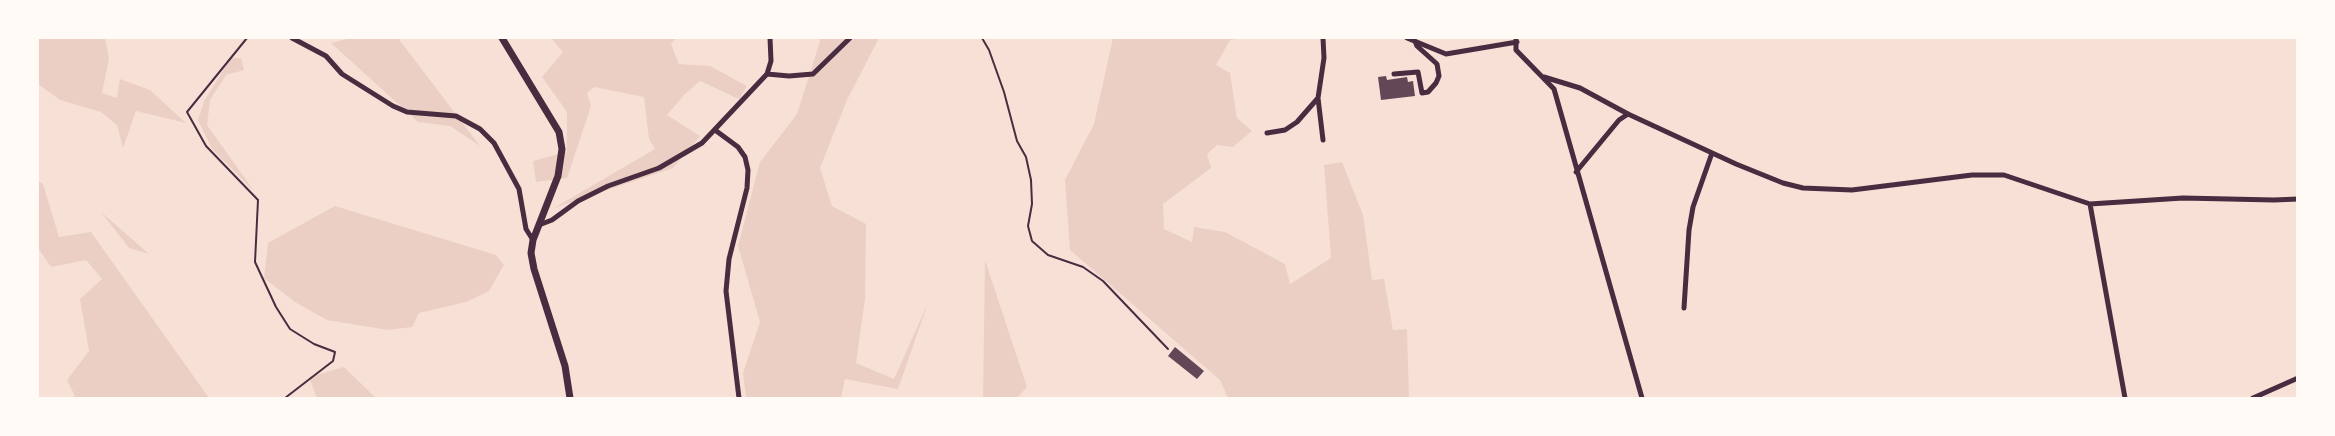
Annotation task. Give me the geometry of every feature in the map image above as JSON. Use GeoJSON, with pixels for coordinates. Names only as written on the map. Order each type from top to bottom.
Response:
{"type":"FeatureCollection","features":[{"type":"Feature","properties":{"kind":"street"},"geometry":{"type":"LineString","coordinates":[[292,38],[326,56],[342,74],[393,106],[407,112],[456,116],[480,129],[494,143],[519,189],[526,229],[533,240]]}},
{"type":"Feature","properties":{"kind":"street"},"geometry":{"type":"LineString","coordinates":[[502,38],[559,132],[562,149],[558,176],[533,240],[531,253],[564,366],[570,398]]}},
{"type":"Feature","properties":{"kind":"street"},"geometry":{"type":"LineString","coordinates":[[539,225],[544,225],[578,201],[608,186],[659,168],[702,143],[767,74],[771,61],[770,38]]}},
{"type":"Feature","properties":{"kind":"street"},"geometry":{"type":"LineString","coordinates":[[767,74],[789,76],[813,74],[850,38]]}},
{"type":"Feature","properties":{"kind":"street"},"geometry":{"type":"LineString","coordinates":[[1323,140],[1318,98],[1324,58],[1324,38]]}},
{"type":"Feature","properties":{"kind":"street"},"geometry":{"type":"LineString","coordinates":[[1407,38],[1446,54],[1516,40],[1516,50],[1554,89],[1576,172],[1642,398]]}},
{"type":"Feature","properties":{"kind":"street"},"geometry":{"type":"LineString","coordinates":[[1394,74],[1418,72],[1422,93],[1428,92],[1436,83],[1439,76],[1437,64],[1414,41]]}},
{"type":"Feature","properties":{"kind":"street"},"geometry":{"type":"LineString","coordinates":[[1544,77],[1580,88],[1628,114],[1712,153],[1783,183],[1803,188],[1852,190],[1972,175],[2004,175],[2090,204],[2184,198],[2298,199]]}},
{"type":"Feature","properties":{"kind":"street"},"geometry":{"type":"LineString","coordinates":[[1267,133],[1285,130],[1297,122],[1318,98]]}},
{"type":"Feature","properties":{"kind":"street"},"geometry":{"type":"LineString","coordinates":[[1576,172],[1619,120],[1628,114]]}},
{"type":"Feature","properties":{"kind":"street"},"geometry":{"type":"LineString","coordinates":[[715,130],[738,147],[745,157],[748,170],[747,188],[729,259],[727,284],[739,398]]}},
{"type":"Feature","properties":{"kind":"street"},"geometry":{"type":"LineString","coordinates":[[1684,308],[1689,230],[1693,207],[1712,153]]}},
{"type":"Feature","properties":{"kind":"street"},"geometry":{"type":"LineString","coordinates":[[2090,204],[2125,398]]}},
{"type":"Feature","properties":{"kind":"street"},"geometry":{"type":"LineString","coordinates":[[2253,398],[2298,378]]}},
{"type":"Feature","properties":{"kind":"path"},"geometry":{"type":"LineString","coordinates":[[247,38],[188,112],[206,146],[258,200],[255,262],[276,307],[290,329],[314,344],[335,352],[333,362],[285,398]]}},
{"type":"Feature","properties":{"kind":"path"},"geometry":{"type":"LineString","coordinates":[[982,38],[989,50],[1004,92],[1017,141],[1026,157],[1031,180],[1032,204],[1028,226],[1032,241],[1048,254],[1083,268],[1103,281],[1168,349]]}},
{"type":"Feature","properties":{"kind":"shaded area"},"geometry":{"type":"Polygon","coordinates":[[[38,38],[105,38],[109,59],[102,93],[117,98],[120,79],[150,90],[186,123],[136,111],[123,148],[117,125],[101,112],[60,100],[38,84],[38,38]]]}},
{"type":"Feature","properties":{"kind":"shaded area"},"geometry":{"type":"Polygon","coordinates":[[[351,38],[398,38],[480,146],[450,126],[418,122],[331,43],[351,38]]]}},
{"type":"Feature","properties":{"kind":"shaded area"},"geometry":{"type":"Polygon","coordinates":[[[551,38],[676,38],[671,44],[679,64],[710,66],[747,86],[739,99],[700,81],[684,95],[667,115],[700,136],[673,168],[554,208],[655,149],[649,139],[644,97],[594,87],[587,93],[591,106],[567,178],[536,182],[533,161],[567,152],[567,112],[542,77],[563,52],[551,38]]]}},
{"type":"Feature","properties":{"kind":"shaded area"},"geometry":{"type":"Polygon","coordinates":[[[821,38],[879,38],[847,100],[820,168],[832,206],[866,224],[865,299],[856,363],[894,379],[928,303],[898,389],[845,379],[841,398],[746,398],[743,373],[760,322],[738,246],[760,162],[797,114],[821,38]]]}},
{"type":"Feature","properties":{"kind":"shaded area"},"geometry":{"type":"Polygon","coordinates":[[[1113,38],[1243,38],[1230,40],[1216,65],[1230,73],[1237,118],[1252,131],[1233,147],[1217,145],[1207,154],[1211,168],[1163,204],[1164,229],[1192,242],[1194,227],[1225,232],[1285,264],[1290,284],[1331,258],[1324,165],[1342,162],[1363,215],[1372,280],[1384,279],[1393,330],[1407,329],[1409,398],[1228,398],[1220,380],[1070,250],[1065,180],[1094,124],[1113,38]]]}},
{"type":"Feature","properties":{"kind":"shaded area"},"geometry":{"type":"Polygon","coordinates":[[[231,58],[241,58],[244,70],[226,75],[210,100],[207,125],[254,191],[212,149],[198,120],[204,101],[231,58]]]}},
{"type":"Feature","properties":{"kind":"shaded area"},"geometry":{"type":"Polygon","coordinates":[[[38,181],[43,184],[59,237],[91,232],[209,398],[71,398],[75,396],[67,380],[89,351],[80,299],[102,279],[86,260],[51,267],[38,248],[38,181]]]}},
{"type":"Feature","properties":{"kind":"shaded area"},"geometry":{"type":"Polygon","coordinates":[[[335,206],[496,255],[504,265],[489,291],[466,302],[419,313],[412,327],[388,330],[327,320],[295,302],[264,278],[268,243],[335,206]]]}},
{"type":"Feature","properties":{"kind":"shaded area"},"geometry":{"type":"Polygon","coordinates":[[[101,212],[149,254],[129,248],[101,212]]]}},
{"type":"Feature","properties":{"kind":"shaded area"},"geometry":{"type":"Polygon","coordinates":[[[985,260],[1027,387],[1017,398],[983,398],[985,260]]]}},
{"type":"Feature","properties":{"kind":"shaded area"},"geometry":{"type":"Polygon","coordinates":[[[344,367],[375,398],[317,398],[309,377],[344,367]]]}},
{"type":"Feature","properties":{"kind":"building"},"geometry":{"type":"Polygon","coordinates":[[[1386,76],[1387,80],[1407,77],[1408,82],[1413,81],[1415,96],[1381,100],[1378,77],[1386,76]]]}},
{"type":"Feature","properties":{"kind":"building"},"geometry":{"type":"Polygon","coordinates":[[[1175,347],[1204,371],[1197,379],[1168,356],[1175,347]]]}}]}
